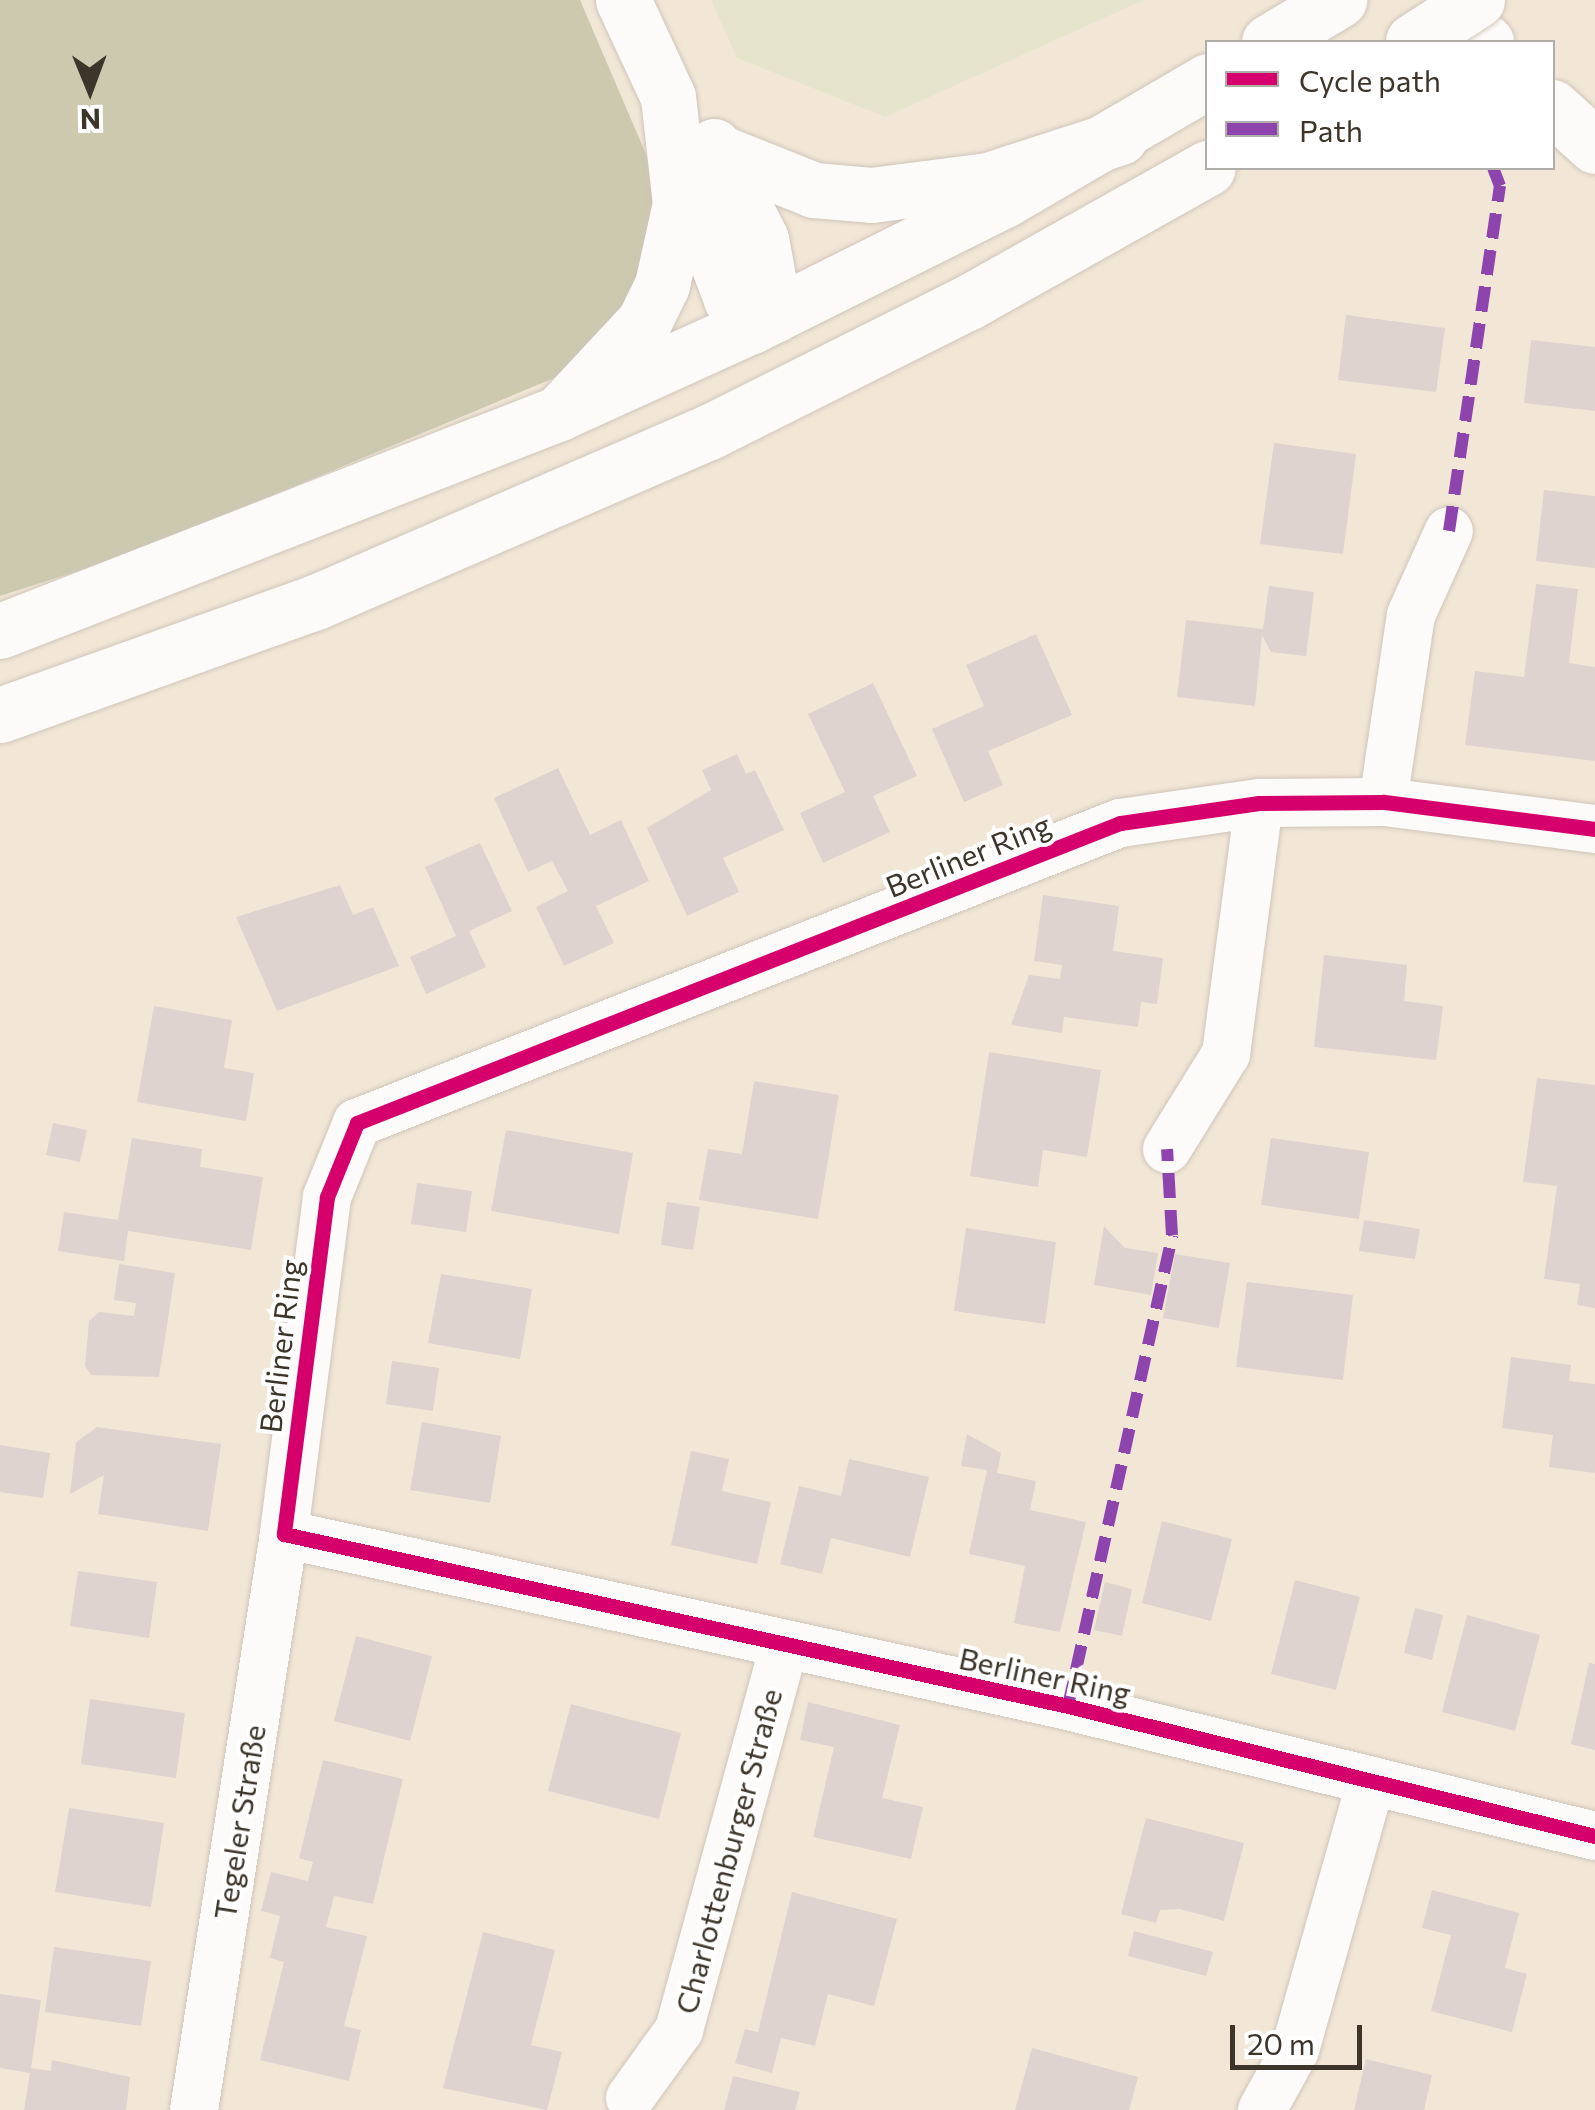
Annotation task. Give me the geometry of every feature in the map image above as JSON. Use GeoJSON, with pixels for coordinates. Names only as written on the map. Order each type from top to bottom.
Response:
{"type":"FeatureCollection","features":[{"type":"Feature","properties":{"kind":"main road"},"geometry":{"type":"LineString","coordinates":[[623,0],[699,157],[731,298],[798,352],[860,358]]}},
{"type":"Feature","properties":{"kind":"main road"},"geometry":{"type":"LineString","coordinates":[[1272,40],[1339,0]]}},
{"type":"Feature","properties":{"kind":"main road"},"geometry":{"type":"LineString","coordinates":[[1421,40],[1481,27]]}},
{"type":"Feature","properties":{"kind":"main road"},"geometry":{"type":"LineString","coordinates":[[0,632],[559,413],[765,327],[1120,137],[1205,84]]}},
{"type":"Feature","properties":{"kind":"main road"},"geometry":{"type":"LineString","coordinates":[[1555,110],[1595,146]]}},
{"type":"Feature","properties":{"kind":"main road"},"geometry":{"type":"LineString","coordinates":[[699,157],[814,190],[871,195],[988,180],[1120,137]]}},
{"type":"Feature","properties":{"kind":"main road"},"geometry":{"type":"LineString","coordinates":[[559,413],[620,356],[650,310],[674,245],[699,157]]}},
{"type":"Feature","properties":{"kind":"main road"},"geometry":{"type":"LineString","coordinates":[[0,716],[318,601],[709,432],[860,358],[1205,170]]}},
{"type":"Feature","properties":{"kind":"main road"},"geometry":{"type":"LineString","coordinates":[[709,432],[747,390],[765,327]]}},
{"type":"Feature","properties":{"kind":"street"},"geometry":{"type":"LineString","coordinates":[[1383,802],[1411,615],[1449,531]]}},
{"type":"Feature","properties":{"kind":"street","name":"Berliner Ring"},"geometry":{"type":"LineString","coordinates":[[1595,829],[1383,802],[1258,803],[1120,823],[357,1123],[327,1197],[284,1534],[783,1650],[1068,1706],[1595,1836]]}},
{"type":"Feature","properties":{"kind":"street"},"geometry":{"type":"LineString","coordinates":[[1167,1149],[1226,1054],[1258,803]]}},
{"type":"Feature","properties":{"kind":"street","name":"Tegeler Straße"},"geometry":{"type":"LineString","coordinates":[[194,2110],[284,1534]]}},
{"type":"Feature","properties":{"kind":"street","name":"Charlottenburger Straße"},"geometry":{"type":"LineString","coordinates":[[630,2098],[679,2030],[783,1650]]}},
{"type":"Feature","properties":{"kind":"street"},"geometry":{"type":"LineString","coordinates":[[1262,2110],[1295,2050],[1371,1781]]}},
{"type":"Feature","properties":{"kind":"shaded area"},"geometry":{"type":"Polygon","coordinates":[[[0,0],[580,0],[654,173],[659,214],[636,307],[559,376],[137,552],[0,596],[0,0]]]}},
{"type":"Feature","properties":{"kind":"shaded area"},"geometry":{"type":"Polygon","coordinates":[[[711,0],[1144,0],[885,117],[737,58],[711,0]]]}},
{"type":"Feature","properties":{"kind":"building"},"geometry":{"type":"Polygon","coordinates":[[[1346,315],[1445,328],[1436,392],[1338,380],[1346,315]]]}},
{"type":"Feature","properties":{"kind":"building"},"geometry":{"type":"Polygon","coordinates":[[[1531,340],[1595,347],[1595,411],[1524,403],[1531,340]]]}},
{"type":"Feature","properties":{"kind":"building"},"geometry":{"type":"Polygon","coordinates":[[[1274,443],[1356,454],[1343,554],[1260,544],[1274,443]]]}},
{"type":"Feature","properties":{"kind":"building"},"geometry":{"type":"Polygon","coordinates":[[[1544,490],[1595,496],[1595,568],[1536,561],[1544,490]]]}},
{"type":"Feature","properties":{"kind":"building"},"geometry":{"type":"Polygon","coordinates":[[[1536,584],[1578,589],[1569,663],[1595,667],[1595,761],[1465,745],[1475,671],[1524,677],[1536,584]]]}},
{"type":"Feature","properties":{"kind":"building"},"geometry":{"type":"Polygon","coordinates":[[[1269,586],[1314,592],[1306,656],[1271,652],[1262,635],[1255,706],[1177,697],[1186,620],[1263,629],[1269,586]]]}},
{"type":"Feature","properties":{"kind":"building"},"geometry":{"type":"Polygon","coordinates":[[[1036,634],[1072,715],[988,751],[1003,785],[964,802],[932,729],[984,706],[966,665],[1036,634]]]}},
{"type":"Feature","properties":{"kind":"building"},"geometry":{"type":"Polygon","coordinates":[[[873,683],[917,776],[873,796],[890,832],[823,863],[800,813],[845,792],[808,714],[873,683]]]}},
{"type":"Feature","properties":{"kind":"building"},"geometry":{"type":"Polygon","coordinates":[[[737,754],[746,774],[755,770],[784,830],[723,858],[739,892],[687,916],[647,828],[711,790],[702,770],[737,754]]]}},
{"type":"Feature","properties":{"kind":"building"},"geometry":{"type":"Polygon","coordinates":[[[558,768],[590,835],[621,820],[649,881],[596,906],[614,943],[564,966],[536,907],[568,891],[552,861],[528,872],[494,798],[558,768]]]}},
{"type":"Feature","properties":{"kind":"building"},"geometry":{"type":"Polygon","coordinates":[[[480,843],[512,911],[469,931],[486,967],[426,994],[410,957],[456,936],[425,867],[480,843]]]}},
{"type":"Feature","properties":{"kind":"building"},"geometry":{"type":"Polygon","coordinates":[[[340,885],[353,915],[373,907],[399,966],[277,1011],[236,917],[340,885]]]}},
{"type":"Feature","properties":{"kind":"building"},"geometry":{"type":"Polygon","coordinates":[[[1043,895],[1119,906],[1113,951],[1163,958],[1157,1004],[1141,1002],[1138,1027],[1064,1017],[1062,1033],[1011,1025],[1029,975],[1060,979],[1062,965],[1034,961],[1043,895]]]}},
{"type":"Feature","properties":{"kind":"building"},"geometry":{"type":"Polygon","coordinates":[[[1324,955],[1407,965],[1404,1001],[1443,1006],[1436,1060],[1314,1047],[1324,955]]]}},
{"type":"Feature","properties":{"kind":"building"},"geometry":{"type":"Polygon","coordinates":[[[154,1006],[232,1020],[224,1068],[254,1073],[246,1121],[137,1102],[154,1006]]]}},
{"type":"Feature","properties":{"kind":"building"},"geometry":{"type":"Polygon","coordinates":[[[989,1052],[1101,1070],[1087,1157],[1043,1150],[1038,1187],[970,1176],[989,1052]]]}},
{"type":"Feature","properties":{"kind":"building"},"geometry":{"type":"Polygon","coordinates":[[[1537,1078],[1595,1085],[1595,1308],[1577,1305],[1580,1284],[1544,1279],[1557,1186],[1523,1182],[1537,1078]]]}},
{"type":"Feature","properties":{"kind":"building"},"geometry":{"type":"Polygon","coordinates":[[[754,1081],[839,1095],[818,1219],[699,1200],[708,1149],[742,1154],[754,1081]]]}},
{"type":"Feature","properties":{"kind":"building"},"geometry":{"type":"Polygon","coordinates":[[[53,1123],[87,1130],[80,1162],[46,1155],[53,1123]]]}},
{"type":"Feature","properties":{"kind":"building"},"geometry":{"type":"Polygon","coordinates":[[[506,1130],[633,1153],[619,1234],[491,1211],[506,1130]]]}},
{"type":"Feature","properties":{"kind":"building"},"geometry":{"type":"Polygon","coordinates":[[[132,1138],[202,1149],[200,1167],[263,1177],[251,1250],[128,1231],[124,1261],[58,1251],[64,1212],[118,1220],[132,1138]]]}},
{"type":"Feature","properties":{"kind":"building"},"geometry":{"type":"Polygon","coordinates":[[[1271,1138],[1369,1152],[1359,1219],[1261,1205],[1271,1138]]]}},
{"type":"Feature","properties":{"kind":"building"},"geometry":{"type":"Polygon","coordinates":[[[417,1183],[472,1191],[466,1232],[411,1224],[417,1183]]]}},
{"type":"Feature","properties":{"kind":"building"},"geometry":{"type":"Polygon","coordinates":[[[667,1202],[700,1207],[693,1250],[661,1245],[667,1202]]]}},
{"type":"Feature","properties":{"kind":"building"},"geometry":{"type":"Polygon","coordinates":[[[1364,1220],[1420,1229],[1415,1259],[1359,1251],[1364,1220]]]}},
{"type":"Feature","properties":{"kind":"building"},"geometry":{"type":"Polygon","coordinates":[[[1104,1226],[1125,1248],[1158,1253],[1151,1295],[1094,1285],[1104,1226]]]}},
{"type":"Feature","properties":{"kind":"building"},"geometry":{"type":"Polygon","coordinates":[[[966,1228],[1056,1242],[1045,1324],[954,1311],[966,1228]]]}},
{"type":"Feature","properties":{"kind":"building"},"geometry":{"type":"Polygon","coordinates":[[[1175,1254],[1230,1263],[1219,1328],[1163,1318],[1175,1254]]]}},
{"type":"Feature","properties":{"kind":"building"},"geometry":{"type":"Polygon","coordinates":[[[119,1264],[175,1273],[159,1377],[91,1375],[85,1366],[89,1321],[99,1312],[134,1316],[136,1303],[114,1300],[119,1264]]]}},
{"type":"Feature","properties":{"kind":"building"},"geometry":{"type":"Polygon","coordinates":[[[441,1274],[532,1289],[520,1359],[428,1343],[441,1274]]]}},
{"type":"Feature","properties":{"kind":"building"},"geometry":{"type":"Polygon","coordinates":[[[1247,1282],[1353,1295],[1343,1380],[1236,1367],[1247,1282]]]}},
{"type":"Feature","properties":{"kind":"building"},"geometry":{"type":"Polygon","coordinates":[[[1511,1357],[1571,1365],[1569,1381],[1595,1384],[1595,1473],[1549,1467],[1553,1435],[1502,1428],[1511,1357]]]}},
{"type":"Feature","properties":{"kind":"building"},"geometry":{"type":"Polygon","coordinates":[[[392,1361],[439,1368],[433,1411],[386,1404],[392,1361]]]}},
{"type":"Feature","properties":{"kind":"building"},"geometry":{"type":"Polygon","coordinates":[[[422,1422],[501,1436],[490,1503],[410,1490],[422,1422]]]}},
{"type":"Feature","properties":{"kind":"building"},"geometry":{"type":"Polygon","coordinates":[[[97,1427],[221,1444],[208,1531],[98,1514],[104,1475],[70,1494],[76,1442],[97,1427]]]}},
{"type":"Feature","properties":{"kind":"building"},"geometry":{"type":"Polygon","coordinates":[[[967,1434],[1001,1453],[997,1473],[1036,1481],[1030,1510],[1086,1522],[1060,1632],[1014,1623],[1025,1566],[969,1554],[987,1470],[961,1466],[967,1434]]]}},
{"type":"Feature","properties":{"kind":"building"},"geometry":{"type":"Polygon","coordinates":[[[0,1445],[50,1453],[43,1498],[0,1492],[0,1445]]]}},
{"type":"Feature","properties":{"kind":"building"},"geometry":{"type":"Polygon","coordinates":[[[691,1451],[729,1459],[722,1491],[771,1502],[757,1564],[671,1545],[691,1451]]]}},
{"type":"Feature","properties":{"kind":"building"},"geometry":{"type":"Polygon","coordinates":[[[849,1459],[929,1477],[910,1557],[831,1538],[822,1574],[780,1564],[799,1486],[841,1496],[849,1459]]]}},
{"type":"Feature","properties":{"kind":"building"},"geometry":{"type":"Polygon","coordinates":[[[1162,1521],[1232,1539],[1211,1621],[1142,1603],[1162,1521]]]}},
{"type":"Feature","properties":{"kind":"building"},"geometry":{"type":"Polygon","coordinates":[[[78,1571],[157,1582],[149,1638],[70,1626],[78,1571]]]}},
{"type":"Feature","properties":{"kind":"building"},"geometry":{"type":"Polygon","coordinates":[[[1295,1580],[1360,1597],[1336,1690],[1271,1674],[1295,1580]]]}},
{"type":"Feature","properties":{"kind":"building"},"geometry":{"type":"Polygon","coordinates":[[[1105,1582],[1132,1589],[1122,1636],[1094,1630],[1105,1582]]]}},
{"type":"Feature","properties":{"kind":"building"},"geometry":{"type":"Polygon","coordinates":[[[1415,1608],[1443,1615],[1432,1660],[1404,1653],[1415,1608]]]}},
{"type":"Feature","properties":{"kind":"building"},"geometry":{"type":"Polygon","coordinates":[[[1467,1615],[1540,1635],[1515,1731],[1442,1712],[1467,1615]]]}},
{"type":"Feature","properties":{"kind":"building"},"geometry":{"type":"Polygon","coordinates":[[[356,1636],[432,1656],[410,1741],[334,1721],[356,1636]]]}},
{"type":"Feature","properties":{"kind":"building"},"geometry":{"type":"Polygon","coordinates":[[[1589,1663],[1595,1664],[1595,1750],[1571,1744],[1589,1663]]]}},
{"type":"Feature","properties":{"kind":"building"},"geometry":{"type":"Polygon","coordinates":[[[90,1699],[185,1713],[176,1778],[81,1764],[90,1699]]]}},
{"type":"Feature","properties":{"kind":"building"},"geometry":{"type":"Polygon","coordinates":[[[808,1702],[900,1725],[882,1798],[923,1807],[911,1859],[813,1837],[834,1747],[800,1740],[808,1702]]]}},
{"type":"Feature","properties":{"kind":"building"},"geometry":{"type":"Polygon","coordinates":[[[571,1704],[681,1733],[659,1819],[548,1791],[571,1704]]]}},
{"type":"Feature","properties":{"kind":"building"},"geometry":{"type":"Polygon","coordinates":[[[323,1760],[403,1779],[373,1904],[334,1896],[326,1927],[367,1936],[344,2026],[361,2030],[349,2081],[260,2060],[284,1962],[270,1958],[280,1916],[261,1911],[271,1872],[308,1881],[313,1862],[299,1858],[323,1760]]]}},
{"type":"Feature","properties":{"kind":"building"},"geometry":{"type":"Polygon","coordinates":[[[69,1808],[164,1823],[151,1907],[55,1892],[69,1808]]]}},
{"type":"Feature","properties":{"kind":"building"},"geometry":{"type":"Polygon","coordinates":[[[1146,1818],[1244,1843],[1224,1921],[1180,1909],[1160,1910],[1156,1923],[1121,1914],[1146,1818]]]}},
{"type":"Feature","properties":{"kind":"building"},"geometry":{"type":"Polygon","coordinates":[[[1432,1890],[1519,1913],[1505,1968],[1527,1974],[1512,2032],[1431,2011],[1451,1935],[1422,1928],[1432,1890]]]}},
{"type":"Feature","properties":{"kind":"building"},"geometry":{"type":"Polygon","coordinates":[[[792,1892],[897,1919],[874,2006],[828,1994],[815,2046],[781,2038],[772,2073],[735,2063],[745,2029],[758,2032],[792,1892]]]}},
{"type":"Feature","properties":{"kind":"building"},"geometry":{"type":"Polygon","coordinates":[[[1134,1931],[1213,1952],[1206,1976],[1128,1956],[1134,1931]]]}},
{"type":"Feature","properties":{"kind":"building"},"geometry":{"type":"Polygon","coordinates":[[[483,1932],[555,1950],[531,2045],[562,2052],[547,2110],[443,2088],[483,1932]]]}},
{"type":"Feature","properties":{"kind":"building"},"geometry":{"type":"Polygon","coordinates":[[[54,1947],[151,1961],[141,2026],[45,2012],[54,1947]]]}},
{"type":"Feature","properties":{"kind":"building"},"geometry":{"type":"Polygon","coordinates":[[[0,1994],[41,2000],[31,2068],[51,2071],[52,2060],[130,2077],[126,2110],[24,2110],[30,2073],[0,2068],[0,1994]]]}},
{"type":"Feature","properties":{"kind":"building"},"geometry":{"type":"Polygon","coordinates":[[[1032,2048],[1138,2077],[1129,2110],[1015,2110],[1032,2048]]]}},
{"type":"Feature","properties":{"kind":"building"},"geometry":{"type":"Polygon","coordinates":[[[1366,2059],[1432,2075],[1424,2110],[1354,2110],[1366,2059]]]}},
{"type":"Feature","properties":{"kind":"building"},"geometry":{"type":"Polygon","coordinates":[[[733,2076],[800,2092],[795,2110],[724,2110],[733,2076]]]}},
{"type":"Feature","properties":{"kind":"marked path"},"geometry":{"type":"LineString","coordinates":[[1449,531],[1500,186],[1494,170]]}},
{"type":"Feature","properties":{"kind":"marked path"},"geometry":{"type":"LineString","coordinates":[[1068,1706],[1172,1235],[1167,1149]]}},
{"type":"Feature","properties":{"kind":"cycle path"},"geometry":{"type":"LineString","coordinates":[[1595,829],[1383,802],[1259,803],[1120,823],[357,1123],[327,1197],[284,1534],[1068,1706],[1595,1836]]}}]}
